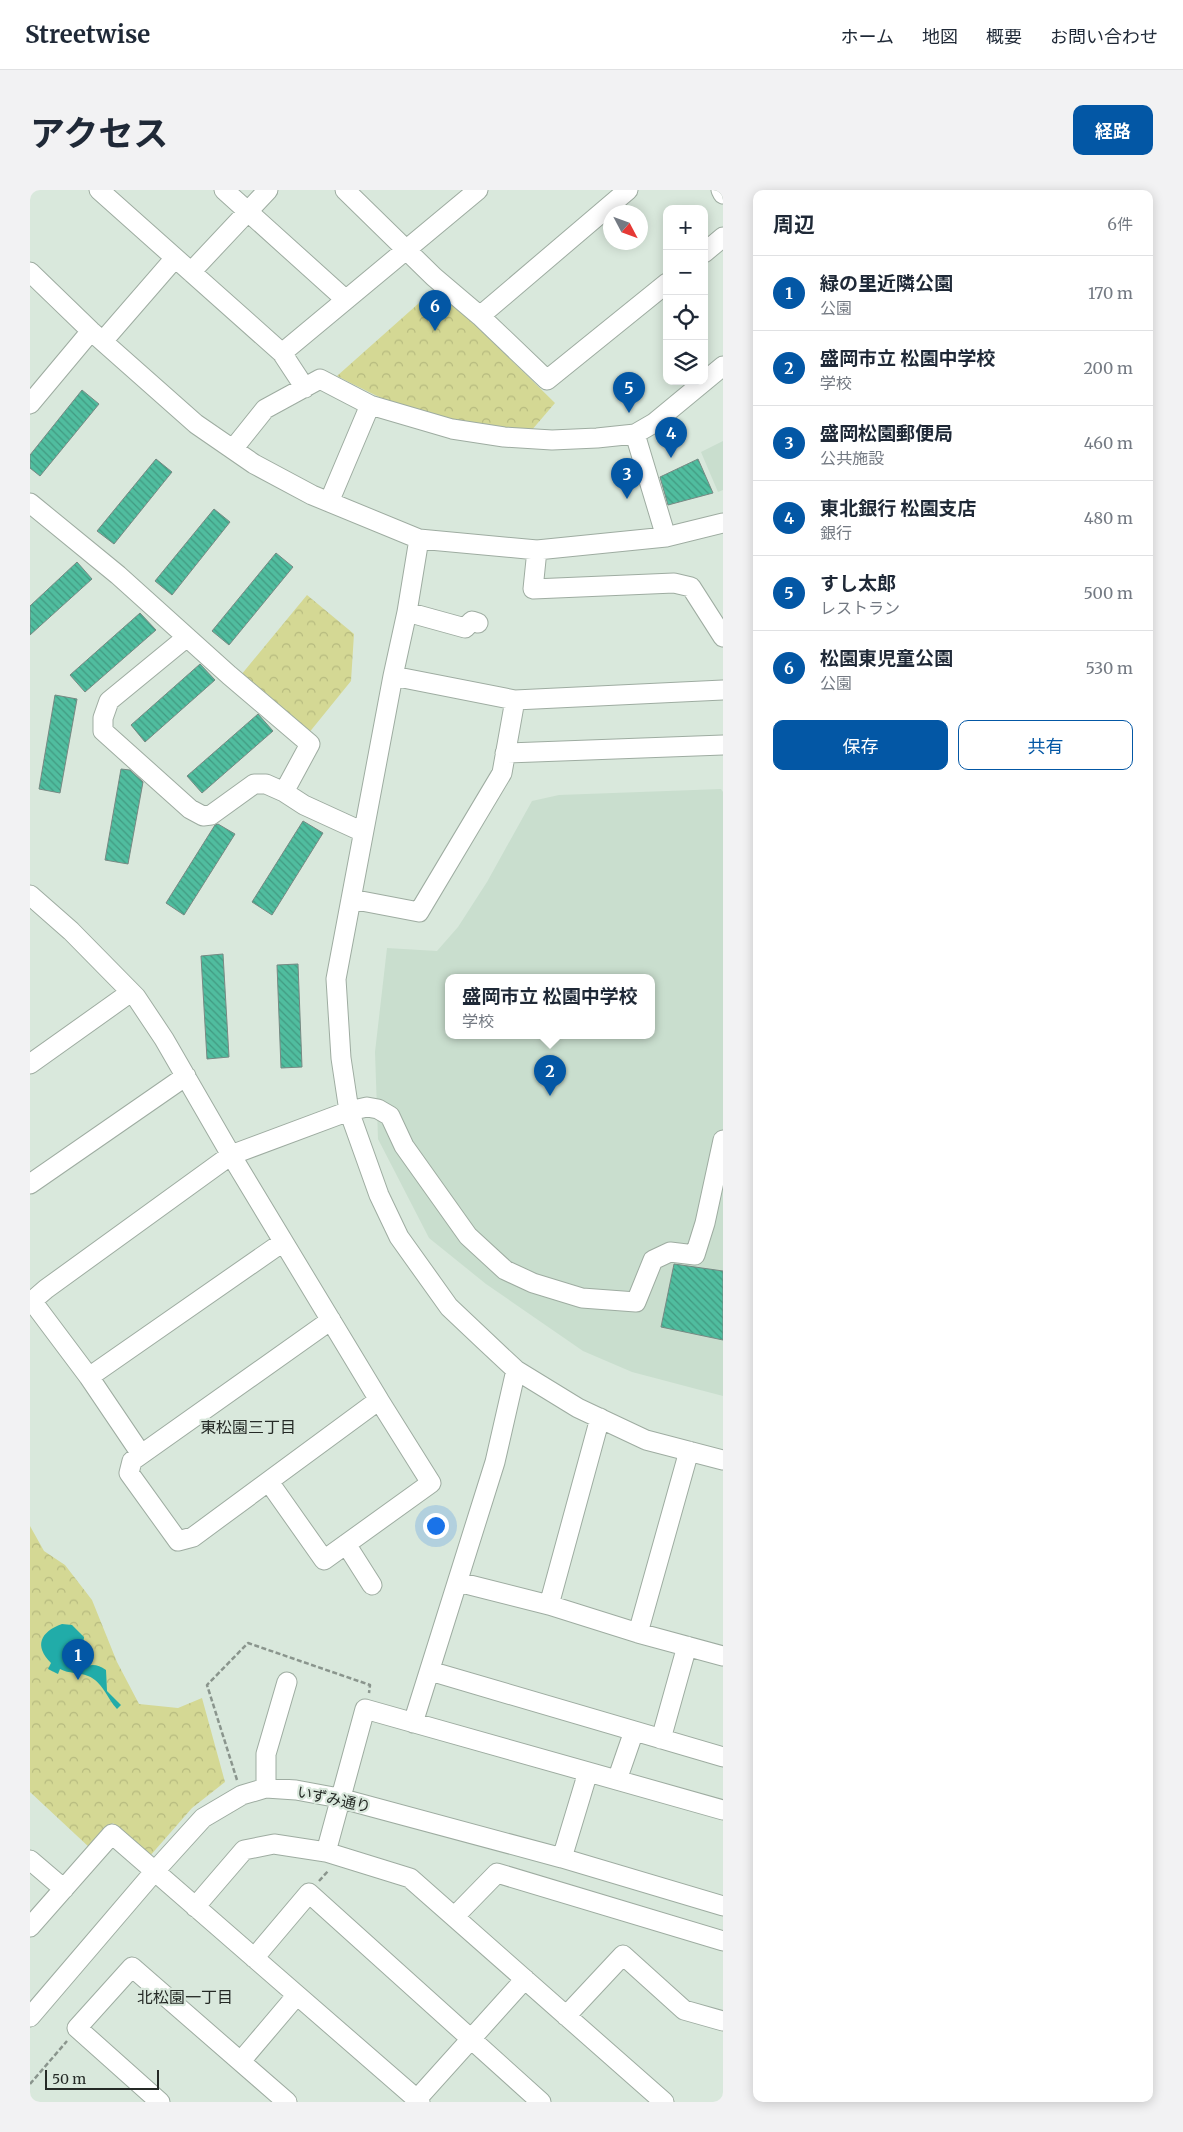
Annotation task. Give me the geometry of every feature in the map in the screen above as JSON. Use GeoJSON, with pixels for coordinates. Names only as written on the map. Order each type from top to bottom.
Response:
{"type":"FeatureCollection","features":[{"type":"Feature","properties":{"kind":"street"},"geometry":{"type":"LineString","coordinates":[[99,190],[282,353],[305,388]]}},
{"type":"Feature","properties":{"kind":"street"},"geometry":{"type":"LineString","coordinates":[[224,190],[346,300]]}},
{"type":"Feature","properties":{"kind":"street"},"geometry":{"type":"LineString","coordinates":[[191,272],[268,190]]}},
{"type":"Feature","properties":{"kind":"street"},"geometry":{"type":"LineString","coordinates":[[345,190],[434,277],[480,316],[547,380],[663,286]]}},
{"type":"Feature","properties":{"kind":"street"},"geometry":{"type":"LineString","coordinates":[[282,353],[478,190]]}},
{"type":"Feature","properties":{"kind":"street"},"geometry":{"type":"LineString","coordinates":[[480,316],[628,190]]}},
{"type":"Feature","properties":{"kind":"street"},"geometry":{"type":"LineString","coordinates":[[721,190],[723,194]]}},
{"type":"Feature","properties":{"kind":"street"},"geometry":{"type":"LineString","coordinates":[[708,250],[723,238]]}},
{"type":"Feature","properties":{"kind":"street"},"geometry":{"type":"LineString","coordinates":[[30,404],[175,258]]}},
{"type":"Feature","properties":{"kind":"street"},"geometry":{"type":"LineString","coordinates":[[30,272],[97,336],[196,424],[254,464],[312,495],[419,539],[536,550],[666,537],[723,524]]}},
{"type":"Feature","properties":{"kind":"street"},"geometry":{"type":"LineString","coordinates":[[233,449],[265,409],[320,380],[370,405],[452,429],[504,437],[552,440],[635,434],[654,423],[723,366]]}},
{"type":"Feature","properties":{"kind":"street"},"geometry":{"type":"LineString","coordinates":[[329,502],[370,405]]}},
{"type":"Feature","properties":{"kind":"street"},"geometry":{"type":"LineString","coordinates":[[635,434],[666,537]]}},
{"type":"Feature","properties":{"kind":"street"},"geometry":{"type":"LineString","coordinates":[[30,503],[118,575],[310,744],[284,792]]}},
{"type":"Feature","properties":{"kind":"street"},"geometry":{"type":"LineString","coordinates":[[419,539],[407,612],[393,676],[336,979],[341,1058],[348,1111],[379,1195],[399,1237],[449,1307],[516,1370],[551,1392],[646,1440],[723,1460]]}},
{"type":"Feature","properties":{"kind":"street"},"geometry":{"type":"LineString","coordinates":[[536,550],[533,589],[674,583],[691,587],[723,637]]}},
{"type":"Feature","properties":{"kind":"street"},"geometry":{"type":"LineString","coordinates":[[407,612],[465,628],[472,621],[478,623]]}},
{"type":"Feature","properties":{"kind":"street"},"geometry":{"type":"LineString","coordinates":[[187,637],[109,701],[103,718],[103,732],[190,809],[203,816],[211,815],[254,784],[266,784],[284,792],[304,805],[363,832]]}},
{"type":"Feature","properties":{"kind":"street"},"geometry":{"type":"LineString","coordinates":[[393,676],[515,700],[723,690]]}},
{"type":"Feature","properties":{"kind":"street"},"geometry":{"type":"LineString","coordinates":[[351,899],[418,912],[502,773],[515,700]]}},
{"type":"Feature","properties":{"kind":"street"},"geometry":{"type":"LineString","coordinates":[[505,753],[723,745]]}},
{"type":"Feature","properties":{"kind":"street"},"geometry":{"type":"LineString","coordinates":[[30,895],[71,931],[131,992],[164,1039],[283,1242],[431,1483],[324,1560],[269,1482]]}},
{"type":"Feature","properties":{"kind":"street"},"geometry":{"type":"LineString","coordinates":[[30,1064],[131,992]]}},
{"type":"Feature","properties":{"kind":"street"},"geometry":{"type":"LineString","coordinates":[[30,1184],[186,1076]]}},
{"type":"Feature","properties":{"kind":"street"},"geometry":{"type":"LineString","coordinates":[[142,1454],[89,1377],[31,1299],[231,1155],[348,1111],[366,1107],[378,1109],[390,1116],[404,1146],[468,1236],[505,1270],[533,1283],[582,1298],[636,1302],[653,1260],[670,1252],[695,1255],[705,1224],[723,1140]]}},
{"type":"Feature","properties":{"kind":"street"},"geometry":{"type":"LineString","coordinates":[[89,1377],[283,1242]]}},
{"type":"Feature","properties":{"kind":"street"},"geometry":{"type":"LineString","coordinates":[[331,1320],[132,1461],[129,1473],[178,1541],[193,1537],[379,1400]]}},
{"type":"Feature","properties":{"kind":"street"},"geometry":{"type":"LineString","coordinates":[[413,1723],[495,1462],[516,1370]]}},
{"type":"Feature","properties":{"kind":"street"},"geometry":{"type":"LineString","coordinates":[[549,1605],[600,1418]]}},
{"type":"Feature","properties":{"kind":"street"},"geometry":{"type":"LineString","coordinates":[[638,1633],[689,1451]]}},
{"type":"Feature","properties":{"kind":"street"},"geometry":{"type":"LineString","coordinates":[[346,1544],[372,1585]]}},
{"type":"Feature","properties":{"kind":"street"},"geometry":{"type":"LineString","coordinates":[[458,1582],[549,1605],[638,1633],[723,1656]]}},
{"type":"Feature","properties":{"kind":"street"},"geometry":{"type":"LineString","coordinates":[[661,1739],[687,1646]]}},
{"type":"Feature","properties":{"kind":"street"},"geometry":{"type":"LineString","coordinates":[[430,1671],[723,1757]]}},
{"type":"Feature","properties":{"kind":"street"},"geometry":{"type":"LineString","coordinates":[[266,1788],[266,1754],[287,1682]]}},
{"type":"Feature","properties":{"kind":"street"},"geometry":{"type":"LineString","coordinates":[[333,1854],[339,1798],[364,1709],[723,1810]]}},
{"type":"Feature","properties":{"kind":"street"},"geometry":{"type":"LineString","coordinates":[[617,1780],[634,1731]]}},
{"type":"Feature","properties":{"kind":"street"},"geometry":{"type":"LineString","coordinates":[[562,1858],[588,1772]]}},
{"type":"Feature","properties":{"kind":"street","name":"いずみ通り"},"geometry":{"type":"LineString","coordinates":[[30,2017],[154,1872],[203,1818],[242,1795],[266,1788],[296,1790],[339,1798],[562,1858],[723,1906]]}},
{"type":"Feature","properties":{"kind":"street"},"geometry":{"type":"LineString","coordinates":[[30,1927],[112,1834],[419,2100],[525,1979]]}},
{"type":"Feature","properties":{"kind":"street"},"geometry":{"type":"LineString","coordinates":[[195,1907],[244,1850],[274,1844],[333,1854],[410,1878],[664,2102]]}},
{"type":"Feature","properties":{"kind":"street"},"geometry":{"type":"LineString","coordinates":[[30,1860],[64,1889]]}},
{"type":"Feature","properties":{"kind":"street"},"geometry":{"type":"LineString","coordinates":[[454,1916],[497,1873],[723,1940]]}},
{"type":"Feature","properties":{"kind":"street"},"geometry":{"type":"LineString","coordinates":[[254,1958],[309,1893],[541,2102]]}},
{"type":"Feature","properties":{"kind":"street"},"geometry":{"type":"LineString","coordinates":[[566,2016],[623,1955],[684,2010],[723,2021]]}},
{"type":"Feature","properties":{"kind":"street"},"geometry":{"type":"LineString","coordinates":[[160,2102],[78,2028],[132,1967],[288,2102]]}},
{"type":"Feature","properties":{"kind":"street"},"geometry":{"type":"LineString","coordinates":[[240,2061],[297,1996]]}},
{"type":"Feature","properties":{"kind":"path"},"geometry":{"type":"LineString","coordinates":[[309,1893],[333,1854]]}},
{"type":"Feature","properties":{"kind":"path"},"geometry":{"type":"LineString","coordinates":[[30,2084],[78,2028]]}},
{"type":"Feature","properties":{"kind":"shaded area"},"geometry":{"type":"Polygon","coordinates":[[[723,441],[723,490],[718,492],[701,452],[723,441]]]}},
{"type":"Feature","properties":{"kind":"shaded area"},"geometry":{"type":"Polygon","coordinates":[[[721,789],[723,792],[723,1396],[632,1372],[583,1351],[486,1284],[429,1238],[378,1139],[375,1052],[387,948],[437,951],[458,927],[487,882],[532,801],[559,795],[721,789]]]}},
{"type":"Feature","properties":{"kind":"green space"},"geometry":{"type":"Polygon","coordinates":[[[437,287],[555,403],[531,431],[478,428],[453,424],[418,414],[337,376],[437,287]]]}},
{"type":"Feature","properties":{"kind":"green space"},"geometry":{"type":"Polygon","coordinates":[[[307,595],[354,634],[351,681],[308,734],[241,675],[307,595]]]}},
{"type":"Feature","properties":{"kind":"green space"},"geometry":{"type":"Polygon","coordinates":[[[30,1526],[44,1551],[65,1565],[92,1600],[117,1662],[139,1704],[178,1708],[202,1698],[225,1782],[192,1808],[149,1857],[113,1823],[90,1848],[30,1792],[30,1526]]]}},
{"type":"Feature","properties":{"kind":"water"},"geometry":{"type":"Polygon","coordinates":[[[62,1624],[72,1625],[84,1637],[83,1647],[71,1656],[73,1667],[80,1669],[93,1665],[106,1670],[107,1691],[121,1705],[117,1709],[93,1678],[60,1669],[58,1674],[48,1669],[51,1663],[42,1651],[42,1640],[49,1631],[62,1624]]]}},
{"type":"Feature","properties":{"kind":"building"},"geometry":{"type":"Polygon","coordinates":[[[82,390],[99,404],[40,476],[30,468],[30,455],[82,390]]]}},
{"type":"Feature","properties":{"kind":"building"},"geometry":{"type":"Polygon","coordinates":[[[156,459],[172,472],[114,544],[97,531],[156,459]]]}},
{"type":"Feature","properties":{"kind":"building"},"geometry":{"type":"Polygon","coordinates":[[[698,459],[713,493],[668,505],[660,477],[698,459]]]}},
{"type":"Feature","properties":{"kind":"building"},"geometry":{"type":"Polygon","coordinates":[[[214,509],[230,522],[172,595],[155,581],[214,509]]]}},
{"type":"Feature","properties":{"kind":"building"},"geometry":{"type":"Polygon","coordinates":[[[276,553],[293,567],[229,645],[212,631],[276,553]]]}},
{"type":"Feature","properties":{"kind":"building"},"geometry":{"type":"Polygon","coordinates":[[[77,562],[92,579],[30,635],[30,606],[77,562]]]}},
{"type":"Feature","properties":{"kind":"building"},"geometry":{"type":"Polygon","coordinates":[[[140,613],[156,630],[85,692],[70,675],[140,613]]]}},
{"type":"Feature","properties":{"kind":"building"},"geometry":{"type":"Polygon","coordinates":[[[200,664],[215,680],[145,742],[131,725],[200,664]]]}},
{"type":"Feature","properties":{"kind":"building"},"geometry":{"type":"Polygon","coordinates":[[[55,695],[77,699],[60,793],[39,789],[55,695]]]}},
{"type":"Feature","properties":{"kind":"building"},"geometry":{"type":"Polygon","coordinates":[[[258,714],[273,731],[202,793],[187,776],[258,714]]]}},
{"type":"Feature","properties":{"kind":"building"},"geometry":{"type":"Polygon","coordinates":[[[121,769],[130,770],[143,782],[128,864],[105,860],[121,769]]]}},
{"type":"Feature","properties":{"kind":"building"},"geometry":{"type":"Polygon","coordinates":[[[303,821],[323,833],[272,915],[252,902],[303,821]]]}},
{"type":"Feature","properties":{"kind":"building"},"geometry":{"type":"Polygon","coordinates":[[[218,824],[235,834],[184,915],[166,903],[215,825],[218,824]]]}},
{"type":"Feature","properties":{"kind":"building"},"geometry":{"type":"Polygon","coordinates":[[[223,954],[229,1057],[207,1059],[201,956],[223,954]]]}},
{"type":"Feature","properties":{"kind":"building"},"geometry":{"type":"Polygon","coordinates":[[[298,964],[302,1067],[281,1068],[277,965],[298,964]]]}},
{"type":"Feature","properties":{"kind":"building"},"geometry":{"type":"Polygon","coordinates":[[[674,1264],[723,1271],[723,1340],[661,1327],[674,1264]]]}},
{"type":"Feature","properties":{"kind":"place","name":"松園東児童公園"},"geometry":{"type":"Point","coordinates":[435,331]}},
{"type":"Feature","properties":{"kind":"place","name":"すし太郎"},"geometry":{"type":"Point","coordinates":[629,413]}},
{"type":"Feature","properties":{"kind":"place","name":"東北銀行 松園支店"},"geometry":{"type":"Point","coordinates":[671,458]}},
{"type":"Feature","properties":{"kind":"place","name":"盛岡松園郵便局"},"geometry":{"type":"Point","coordinates":[627,499]}},
{"type":"Feature","properties":{"kind":"place","name":"盛岡市立 松園中学校"},"geometry":{"type":"Point","coordinates":[550,1096]}},
{"type":"Feature","properties":{"kind":"place","name":"緑の里近隣公園"},"geometry":{"type":"Point","coordinates":[78,1680]}},
{"type":"Feature","properties":{"kind":"district","name":"東松園三丁目"},"geometry":{"type":"Point","coordinates":[248,1427]}},
{"type":"Feature","properties":{"kind":"district","name":"北松園一丁目"},"geometry":{"type":"Point","coordinates":[185,1997]}}]}
